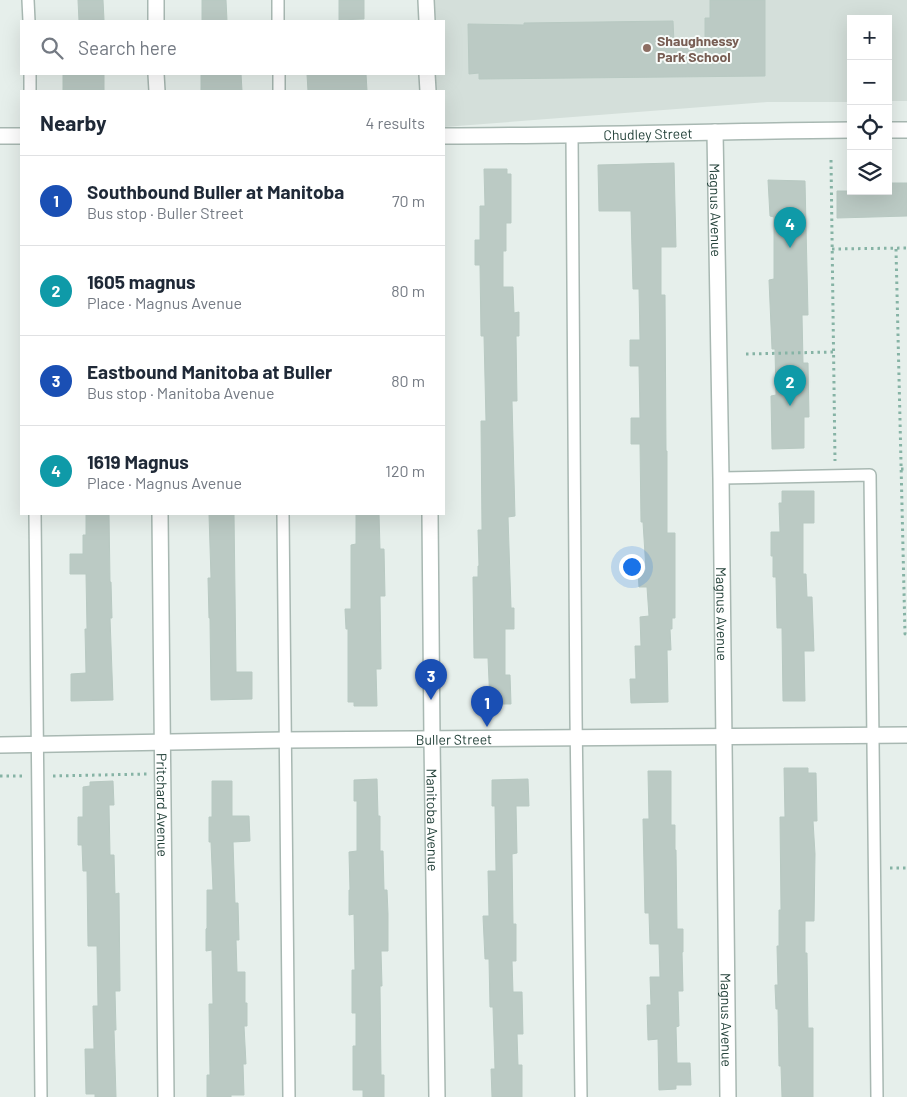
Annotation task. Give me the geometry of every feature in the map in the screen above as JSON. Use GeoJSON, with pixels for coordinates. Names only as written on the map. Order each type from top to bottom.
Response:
{"type":"FeatureCollection","features":[{"type":"Feature","properties":{"kind":"street"},"geometry":{"type":"LineString","coordinates":[[156,0],[156,20]]}},
{"type":"Feature","properties":{"kind":"street"},"geometry":{"type":"LineString","coordinates":[[426,0],[427,20]]}},
{"type":"Feature","properties":{"kind":"street"},"geometry":{"type":"LineString","coordinates":[[156,75],[157,90]]}},
{"type":"Feature","properties":{"kind":"street"},"geometry":{"type":"LineString","coordinates":[[427,75],[428,90]]}},
{"type":"Feature","properties":{"kind":"street","name":"Chudley Street"},"geometry":{"type":"LineString","coordinates":[[445,136],[847,130]]}},
{"type":"Feature","properties":{"kind":"street"},"geometry":{"type":"LineString","coordinates":[[892,130],[907,130]]}},
{"type":"Feature","properties":{"kind":"street","name":"Magnus Avenue"},"geometry":{"type":"LineString","coordinates":[[715,132],[728,1097]]}},
{"type":"Feature","properties":{"kind":"street"},"geometry":{"type":"LineString","coordinates":[[0,136],[20,136]]}},
{"type":"Feature","properties":{"kind":"street","name":"Pritchard Avenue"},"geometry":{"type":"LineString","coordinates":[[160,515],[166,1097]]}},
{"type":"Feature","properties":{"kind":"street","name":"Manitoba Avenue"},"geometry":{"type":"LineString","coordinates":[[430,515],[437,1097]]}},
{"type":"Feature","properties":{"kind":"street","name":"Buller Street"},"geometry":{"type":"LineString","coordinates":[[0,745],[285,740],[907,735]]}},
{"type":"Feature","properties":{"kind":"lane"},"geometry":{"type":"LineString","coordinates":[[28,0],[29,20]]}},
{"type":"Feature","properties":{"kind":"lane"},"geometry":{"type":"LineString","coordinates":[[278,0],[278,20]]}},
{"type":"Feature","properties":{"kind":"lane"},"geometry":{"type":"LineString","coordinates":[[30,75],[30,90]]}},
{"type":"Feature","properties":{"kind":"lane"},"geometry":{"type":"LineString","coordinates":[[279,75],[279,90]]}},
{"type":"Feature","properties":{"kind":"lane"},"geometry":{"type":"LineString","coordinates":[[572,135],[576,738],[581,1097]]}},
{"type":"Feature","properties":{"kind":"lane"},"geometry":{"type":"LineString","coordinates":[[721,478],[870,475],[877,1097]]}},
{"type":"Feature","properties":{"kind":"lane"},"geometry":{"type":"LineString","coordinates":[[35,515],[41,1097]]}},
{"type":"Feature","properties":{"kind":"lane"},"geometry":{"type":"LineString","coordinates":[[283,515],[289,1097]]}},
{"type":"Feature","properties":{"kind":"path"},"geometry":{"type":"LineString","coordinates":[[831,160],[835,466]]}},
{"type":"Feature","properties":{"kind":"path"},"geometry":{"type":"LineString","coordinates":[[832,249],[907,248]]}},
{"type":"Feature","properties":{"kind":"path"},"geometry":{"type":"LineString","coordinates":[[896,249],[905,634],[907,634]]}},
{"type":"Feature","properties":{"kind":"path"},"geometry":{"type":"LineString","coordinates":[[746,354],[833,352]]}},
{"type":"Feature","properties":{"kind":"path"},"geometry":{"type":"LineString","coordinates":[[901,469],[907,469]]}},
{"type":"Feature","properties":{"kind":"path"},"geometry":{"type":"LineString","coordinates":[[0,776],[162,774]]}},
{"type":"Feature","properties":{"kind":"shaded area","name":"Shaughnessy Park School"},"geometry":{"type":"Polygon","coordinates":[[[430,0],[907,0],[907,101],[892,101],[892,15],[847,15],[847,102],[767,102],[445,127],[445,90],[432,90],[432,75],[445,75],[445,20],[431,20],[430,0]]]}},
{"type":"Feature","properties":{"kind":"building"},"geometry":{"type":"Polygon","coordinates":[[[78,0],[103,0],[104,20],[79,20],[78,0]]]}},
{"type":"Feature","properties":{"kind":"building"},"geometry":{"type":"Polygon","coordinates":[[[202,0],[226,0],[227,20],[202,20],[202,0]]]}},
{"type":"Feature","properties":{"kind":"building"},"geometry":{"type":"Polygon","coordinates":[[[339,0],[364,0],[364,19],[339,20],[339,0]]]}},
{"type":"Feature","properties":{"kind":"building"},"geometry":{"type":"Polygon","coordinates":[[[710,0],[765,0],[765,76],[479,79],[479,73],[469,74],[468,24],[524,25],[524,23],[673,21],[674,43],[705,43],[705,18],[710,18],[710,0]]]}},
{"type":"Feature","properties":{"kind":"building"},"geometry":{"type":"Polygon","coordinates":[[[63,75],[104,75],[104,90],[63,90],[63,75]]]}},
{"type":"Feature","properties":{"kind":"building"},"geometry":{"type":"Polygon","coordinates":[[[201,75],[241,75],[242,90],[201,90],[201,75]]]}},
{"type":"Feature","properties":{"kind":"building"},"geometry":{"type":"Polygon","coordinates":[[[307,75],[366,75],[367,90],[308,90],[307,75]]]}},
{"type":"Feature","properties":{"kind":"building"},"geometry":{"type":"Polygon","coordinates":[[[674,163],[676,247],[661,247],[661,295],[665,295],[667,533],[675,533],[675,618],[672,618],[672,629],[670,629],[671,650],[667,650],[668,702],[631,703],[630,679],[636,679],[635,646],[641,646],[640,617],[649,616],[647,587],[639,587],[638,570],[646,570],[643,522],[641,522],[640,444],[631,444],[631,418],[640,418],[639,366],[630,366],[630,340],[640,340],[639,289],[633,289],[631,211],[599,211],[598,165],[674,163]]]}},
{"type":"Feature","properties":{"kind":"building"},"geometry":{"type":"Polygon","coordinates":[[[484,169],[507,169],[507,174],[511,174],[511,223],[506,223],[506,251],[503,251],[503,287],[513,287],[514,313],[519,312],[519,336],[516,336],[517,401],[512,401],[515,516],[508,517],[511,608],[514,608],[514,629],[505,629],[505,675],[510,675],[511,704],[490,704],[488,658],[474,658],[473,577],[478,577],[478,530],[482,530],[481,421],[486,421],[484,336],[481,336],[480,265],[475,265],[475,240],[480,240],[480,206],[485,206],[484,169]]]}},
{"type":"Feature","properties":{"kind":"building"},"geometry":{"type":"Polygon","coordinates":[[[768,180],[805,181],[808,315],[802,315],[803,363],[808,363],[809,417],[804,417],[804,448],[772,449],[771,396],[776,395],[775,349],[772,349],[769,280],[774,279],[774,217],[770,216],[768,180]]]}},
{"type":"Feature","properties":{"kind":"building"},"geometry":{"type":"Polygon","coordinates":[[[892,183],[907,183],[907,216],[837,218],[837,191],[847,191],[847,195],[892,195],[892,183]]]}},
{"type":"Feature","properties":{"kind":"building"},"geometry":{"type":"Polygon","coordinates":[[[782,491],[814,491],[814,523],[803,523],[803,574],[806,574],[807,597],[812,597],[814,651],[804,651],[805,701],[783,701],[782,628],[777,628],[776,577],[773,577],[773,556],[771,556],[771,532],[780,532],[779,503],[782,503],[782,491]]]}},
{"type":"Feature","properties":{"kind":"building"},"geometry":{"type":"Polygon","coordinates":[[[86,515],[109,515],[113,700],[71,701],[71,674],[86,673],[85,629],[87,629],[86,574],[70,574],[70,554],[83,554],[83,535],[86,535],[86,515]]]}},
{"type":"Feature","properties":{"kind":"building"},"geometry":{"type":"Polygon","coordinates":[[[209,515],[234,515],[236,672],[252,672],[252,699],[211,700],[208,578],[211,578],[209,515]]]}},
{"type":"Feature","properties":{"kind":"building"},"geometry":{"type":"Polygon","coordinates":[[[356,515],[379,515],[380,549],[384,549],[385,596],[380,596],[381,669],[376,669],[377,706],[354,706],[354,702],[348,702],[348,629],[346,629],[345,609],[351,609],[351,545],[356,544],[356,515]]]}},
{"type":"Feature","properties":{"kind":"building"},"geometry":{"type":"Polygon","coordinates":[[[784,768],[808,768],[808,773],[816,773],[817,821],[813,821],[815,854],[814,921],[805,921],[808,1028],[813,1028],[813,1097],[782,1097],[781,1066],[779,1066],[778,1009],[776,1009],[775,985],[778,985],[777,946],[779,946],[779,910],[781,910],[780,817],[785,817],[784,768]]]}},
{"type":"Feature","properties":{"kind":"building"},"geometry":{"type":"Polygon","coordinates":[[[648,771],[671,771],[671,825],[675,825],[677,929],[683,929],[683,991],[678,991],[677,1063],[690,1063],[691,1085],[676,1085],[676,1089],[659,1090],[658,1039],[648,1040],[647,1005],[651,1005],[650,977],[660,977],[659,944],[650,944],[649,913],[645,913],[643,819],[649,819],[648,771]]]}},
{"type":"Feature","properties":{"kind":"building"},"geometry":{"type":"Polygon","coordinates":[[[377,779],[380,851],[383,851],[384,890],[387,890],[388,914],[388,951],[381,951],[382,986],[380,986],[381,1075],[384,1075],[384,1097],[363,1097],[363,1090],[353,1090],[353,1046],[356,1046],[356,1013],[352,1013],[352,970],[355,970],[354,914],[349,915],[349,852],[357,851],[357,801],[354,801],[354,780],[377,779]]]}},
{"type":"Feature","properties":{"kind":"building"},"geometry":{"type":"Polygon","coordinates":[[[528,779],[529,806],[516,806],[517,853],[512,854],[513,924],[516,924],[516,961],[512,961],[513,992],[522,992],[523,1034],[517,1034],[518,1065],[522,1065],[522,1097],[492,1097],[491,1069],[495,1069],[493,1007],[490,1007],[489,959],[485,959],[483,916],[489,916],[488,871],[496,871],[495,806],[492,806],[492,780],[528,779]]]}},
{"type":"Feature","properties":{"kind":"building"},"geometry":{"type":"Polygon","coordinates":[[[113,781],[114,805],[109,805],[110,855],[114,855],[115,894],[119,893],[120,991],[115,991],[116,1097],[95,1097],[95,1094],[86,1094],[85,1049],[94,1049],[93,1006],[98,1006],[97,946],[88,946],[87,871],[83,871],[82,845],[78,845],[78,817],[83,817],[83,787],[90,786],[90,782],[113,781]]]}},
{"type":"Feature","properties":{"kind":"building"},"geometry":{"type":"Polygon","coordinates":[[[212,781],[232,781],[232,816],[249,816],[250,841],[233,842],[235,903],[238,903],[239,940],[236,940],[237,972],[245,972],[247,1026],[244,1026],[246,1064],[243,1064],[244,1095],[231,1095],[231,1097],[207,1097],[207,1075],[210,1075],[209,1004],[213,1004],[212,950],[206,951],[207,890],[213,890],[211,842],[209,842],[209,817],[212,817],[212,781]]]}},
{"type":"Feature","properties":{"kind":"place","name":"Shaughnessy Park School"},"geometry":{"type":"Point","coordinates":[647,48]}},
{"type":"Feature","properties":{"kind":"place","name":"1619 Magnus"},"geometry":{"type":"Point","coordinates":[790,248]}},
{"type":"Feature","properties":{"kind":"place","name":"1605 magnus"},"geometry":{"type":"Point","coordinates":[790,406]}},
{"type":"Feature","properties":{"kind":"place","name":"Eastbound Manitoba at Buller"},"geometry":{"type":"Point","coordinates":[431,700]}},
{"type":"Feature","properties":{"kind":"place","name":"Southbound Buller at Manitoba"},"geometry":{"type":"Point","coordinates":[487,727]}}]}
